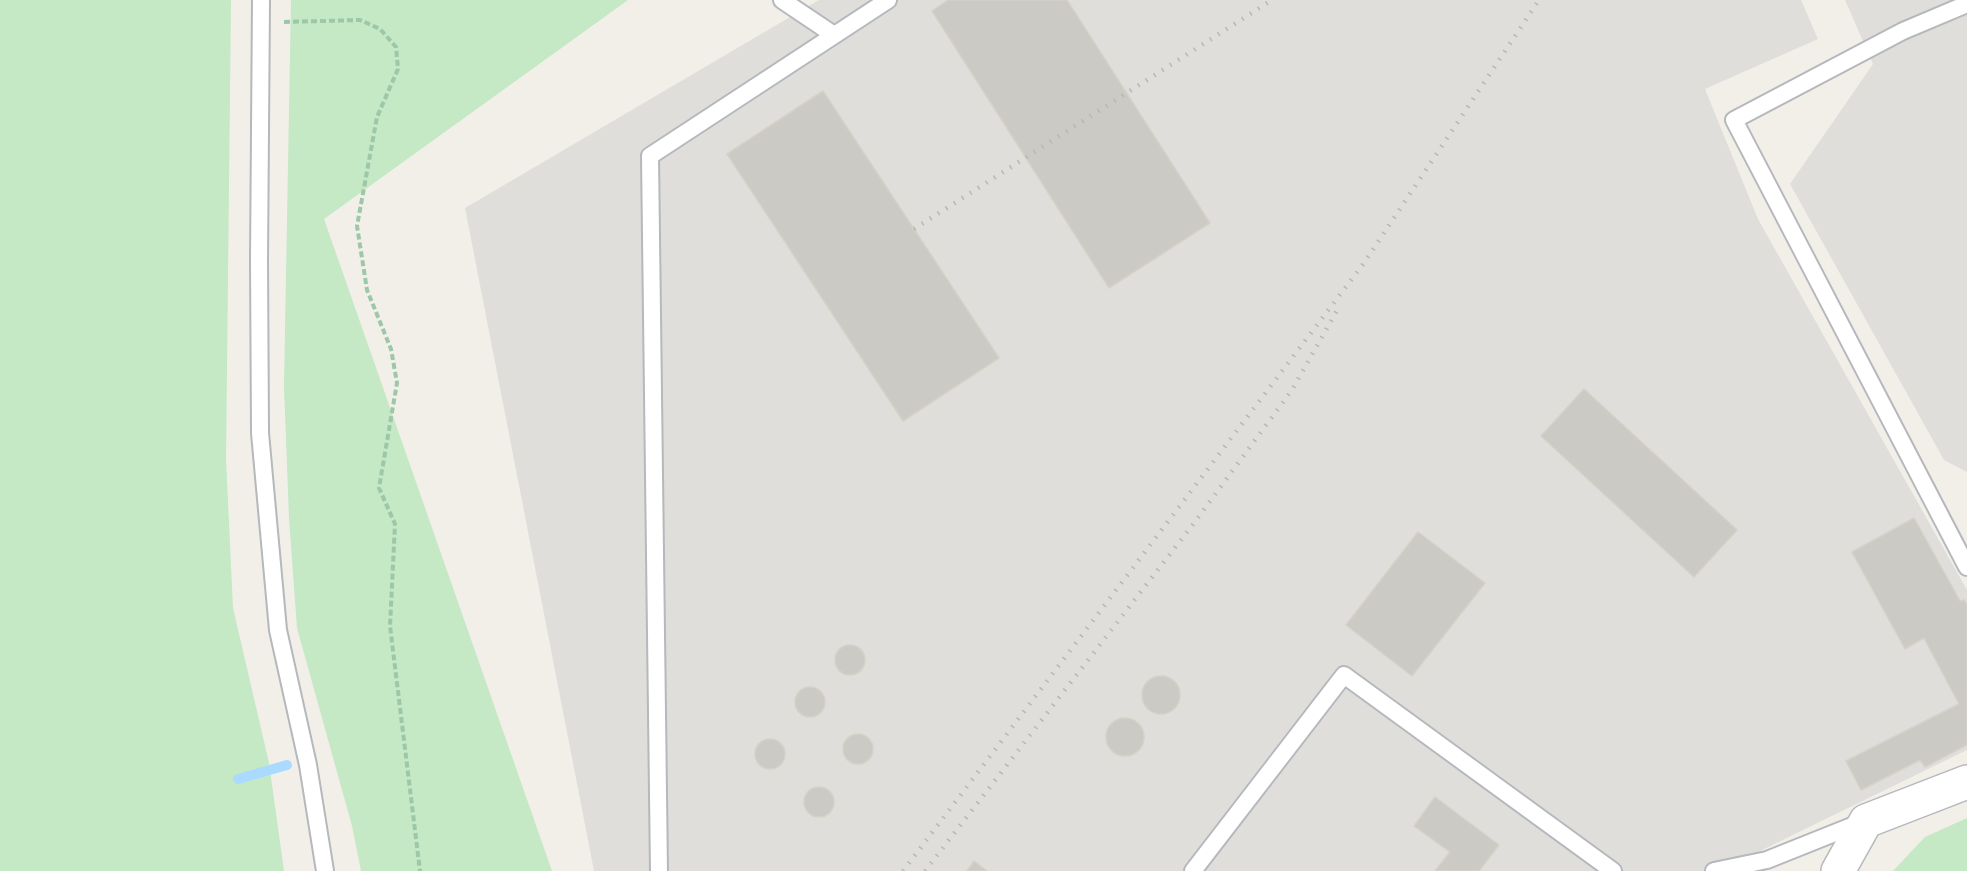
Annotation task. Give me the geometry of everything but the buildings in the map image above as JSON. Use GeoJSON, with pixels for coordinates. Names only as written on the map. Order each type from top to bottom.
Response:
{"type":"FeatureCollection","features":[{"type":"Feature","properties":{"kind":"street"},"geometry":{"type":"LineString","coordinates":[[1838,871],[1866,821],[1967,782]]}},
{"type":"Feature","properties":{"kind":"lane"},"geometry":{"type":"LineString","coordinates":[[261,0],[260,433],[278,630],[308,765],[325,871]]}},
{"type":"Feature","properties":{"kind":"lane"},"geometry":{"type":"LineString","coordinates":[[782,0],[834,35]]}},
{"type":"Feature","properties":{"kind":"lane"},"geometry":{"type":"LineString","coordinates":[[659,871],[650,156],[888,0]]}},
{"type":"Feature","properties":{"kind":"lane"},"geometry":{"type":"LineString","coordinates":[[1960,4],[1903,31],[1734,120],[1967,567]]}},
{"type":"Feature","properties":{"kind":"lane"},"geometry":{"type":"LineString","coordinates":[[1193,871],[1344,675],[1613,871]]}},
{"type":"Feature","properties":{"kind":"lane"},"geometry":{"type":"LineString","coordinates":[[1714,871],[1767,860],[1866,821]]}},
{"type":"Feature","properties":{"kind":"path"},"geometry":{"type":"LineString","coordinates":[[261,0],[277,22],[360,20],[380,29],[396,47],[398,69],[377,117],[357,226],[367,290],[391,349],[397,383],[379,488],[395,524],[390,626],[420,871]]}},
{"type":"Feature","properties":{"kind":"shaded area"},"geometry":{"type":"Polygon","coordinates":[[[819,0],[1801,0],[1818,39],[1705,89],[1758,219],[1967,590],[1967,750],[1719,871],[594,871],[465,208],[819,0]]]}},
{"type":"Feature","properties":{"kind":"shaded area"},"geometry":{"type":"Polygon","coordinates":[[[1845,0],[1967,0],[1967,472],[1944,460],[1790,184],[1873,64],[1845,0]]]}},
{"type":"Feature","properties":{"kind":"green space"},"geometry":{"type":"Polygon","coordinates":[[[0,0],[231,0],[226,459],[233,608],[269,763],[284,871],[0,871],[0,0]]]}},
{"type":"Feature","properties":{"kind":"green space"},"geometry":{"type":"Polygon","coordinates":[[[291,0],[628,0],[324,219],[552,871],[361,871],[352,826],[297,628],[289,518],[284,386],[291,0]]]}},
{"type":"Feature","properties":{"kind":"green space"},"geometry":{"type":"Polygon","coordinates":[[[1967,818],[1967,871],[1893,871],[1925,837],[1967,818]]]}},
{"type":"Feature","properties":{"kind":"waterway"},"geometry":{"type":"LineString","coordinates":[[238,779],[287,765]]}},
{"type":"Feature","properties":{"kind":"railway"},"geometry":{"type":"LineString","coordinates":[[914,229],[1272,0]]}},
{"type":"Feature","properties":{"kind":"railway"},"geometry":{"type":"LineString","coordinates":[[903,871],[1364,263],[1539,0]]}},
{"type":"Feature","properties":{"kind":"railway"},"geometry":{"type":"LineString","coordinates":[[925,871],[1194,523],[1292,390],[1339,307]]}}]}
